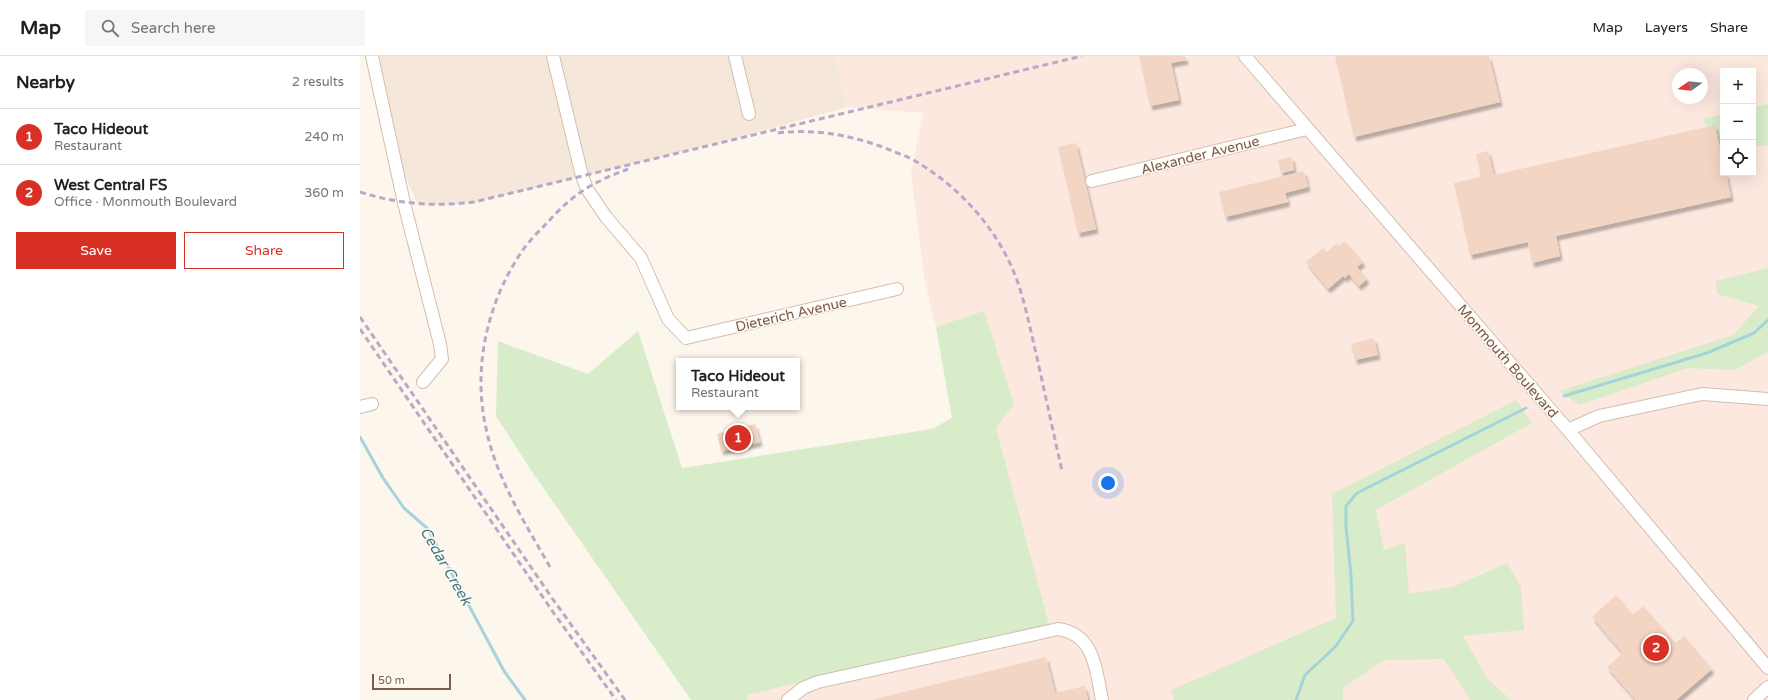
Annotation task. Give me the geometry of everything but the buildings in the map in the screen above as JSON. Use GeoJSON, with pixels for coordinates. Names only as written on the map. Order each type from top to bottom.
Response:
{"type":"FeatureCollection","features":[{"type":"Feature","properties":{"kind":"street"},"geometry":{"type":"LineString","coordinates":[[372,56],[404,203],[440,344],[442,359],[423,382]]}},
{"type":"Feature","properties":{"kind":"street","name":"Dieterich Avenue"},"geometry":{"type":"LineString","coordinates":[[553,56],[582,176],[587,188],[606,217],[641,258],[668,319],[686,338],[897,289]]}},
{"type":"Feature","properties":{"kind":"street"},"geometry":{"type":"LineString","coordinates":[[735,56],[749,114]]}},
{"type":"Feature","properties":{"kind":"street","name":"Monmouth Boulevard"},"geometry":{"type":"LineString","coordinates":[[1245,56],[1568,430],[1768,668]]}},
{"type":"Feature","properties":{"kind":"street","name":"Alexander Avenue"},"geometry":{"type":"LineString","coordinates":[[1092,182],[1308,129]]}},
{"type":"Feature","properties":{"kind":"street"},"geometry":{"type":"LineString","coordinates":[[1568,430],[1599,416],[1702,394],[1768,399]]}},
{"type":"Feature","properties":{"kind":"street"},"geometry":{"type":"LineString","coordinates":[[788,700],[803,688],[818,682],[1058,629],[1067,630],[1076,634],[1085,642],[1092,655],[1102,700]]}},
{"type":"Feature","properties":{"kind":"street"},"geometry":{"type":"LineString","coordinates":[[1754,700],[1768,687]]}},
{"type":"Feature","properties":{"kind":"shaded area"},"geometry":{"type":"Polygon","coordinates":[[[372,56],[835,56],[847,107],[734,139],[475,202],[418,205],[392,147],[372,56]]]}},
{"type":"Feature","properties":{"kind":"shaded area"},"geometry":{"type":"Polygon","coordinates":[[[835,56],[1768,56],[1768,700],[747,700],[746,695],[1049,624],[996,428],[936,327],[925,281],[911,174],[923,113],[847,107],[835,56]]]}},
{"type":"Feature","properties":{"kind":"green space"},"geometry":{"type":"Polygon","coordinates":[[[1768,104],[1768,145],[1756,147],[1756,107],[1768,104]]]}},
{"type":"Feature","properties":{"kind":"green space"},"geometry":{"type":"Polygon","coordinates":[[[1720,115],[1720,146],[1702,119],[1720,115]]]}},
{"type":"Feature","properties":{"kind":"green space"},"geometry":{"type":"Polygon","coordinates":[[[1768,268],[1768,352],[1735,370],[1688,368],[1580,405],[1559,391],[1733,335],[1759,306],[1717,294],[1716,281],[1768,268]]]}},
{"type":"Feature","properties":{"kind":"green space"},"geometry":{"type":"Polygon","coordinates":[[[984,311],[1014,404],[996,428],[1049,624],[747,695],[747,700],[691,700],[533,473],[496,416],[498,341],[588,374],[638,331],[682,468],[932,429],[952,418],[936,327],[984,311]]]}},
{"type":"Feature","properties":{"kind":"green space"},"geometry":{"type":"Polygon","coordinates":[[[1516,400],[1532,423],[1376,510],[1384,550],[1405,543],[1409,594],[1453,587],[1507,563],[1521,587],[1524,630],[1463,636],[1487,678],[1511,700],[1470,700],[1444,659],[1384,660],[1343,688],[1343,700],[1174,700],[1171,690],[1336,618],[1332,494],[1516,400]]]}},
{"type":"Feature","properties":{"kind":"waterway"},"geometry":{"type":"LineString","coordinates":[[1564,396],[1707,353],[1754,333],[1768,320]]}},
{"type":"Feature","properties":{"kind":"waterway"},"geometry":{"type":"LineString","coordinates":[[1296,700],[1305,675],[1335,647],[1353,621],[1351,575],[1346,527],[1346,506],[1357,493],[1526,408]]}},
{"type":"Feature","properties":{"kind":"waterway","name":"Cedar Creek"},"geometry":{"type":"LineString","coordinates":[[360,437],[383,478],[404,508],[428,529],[504,671],[525,700]]}},
{"type":"Feature","properties":{"kind":"railway"},"geometry":{"type":"LineString","coordinates":[[360,192],[402,202],[431,204],[474,202],[1082,56]]}},
{"type":"Feature","properties":{"kind":"railway"},"geometry":{"type":"LineString","coordinates":[[778,133],[821,132],[835,134],[877,145],[906,156],[932,172],[949,185],[978,214],[1002,248],[1012,267],[1019,286],[1062,471]]}},
{"type":"Feature","properties":{"kind":"railway"},"geometry":{"type":"LineString","coordinates":[[550,567],[512,500],[491,447],[482,406],[481,384],[485,340],[497,298],[506,278],[527,244],[559,210],[578,194],[603,179],[628,169]]}},
{"type":"Feature","properties":{"kind":"railway"},"geometry":{"type":"LineString","coordinates":[[360,317],[552,598],[625,700]]}},
{"type":"Feature","properties":{"kind":"railway"},"geometry":{"type":"LineString","coordinates":[[360,329],[553,612],[616,700]]}},
{"type":"Feature","properties":{"kind":"place","name":"Taco Hideout"},"geometry":{"type":"Point","coordinates":[738,438]}},
{"type":"Feature","properties":{"kind":"place","name":"West Central FS"},"geometry":{"type":"Point","coordinates":[1656,648]}}]}
